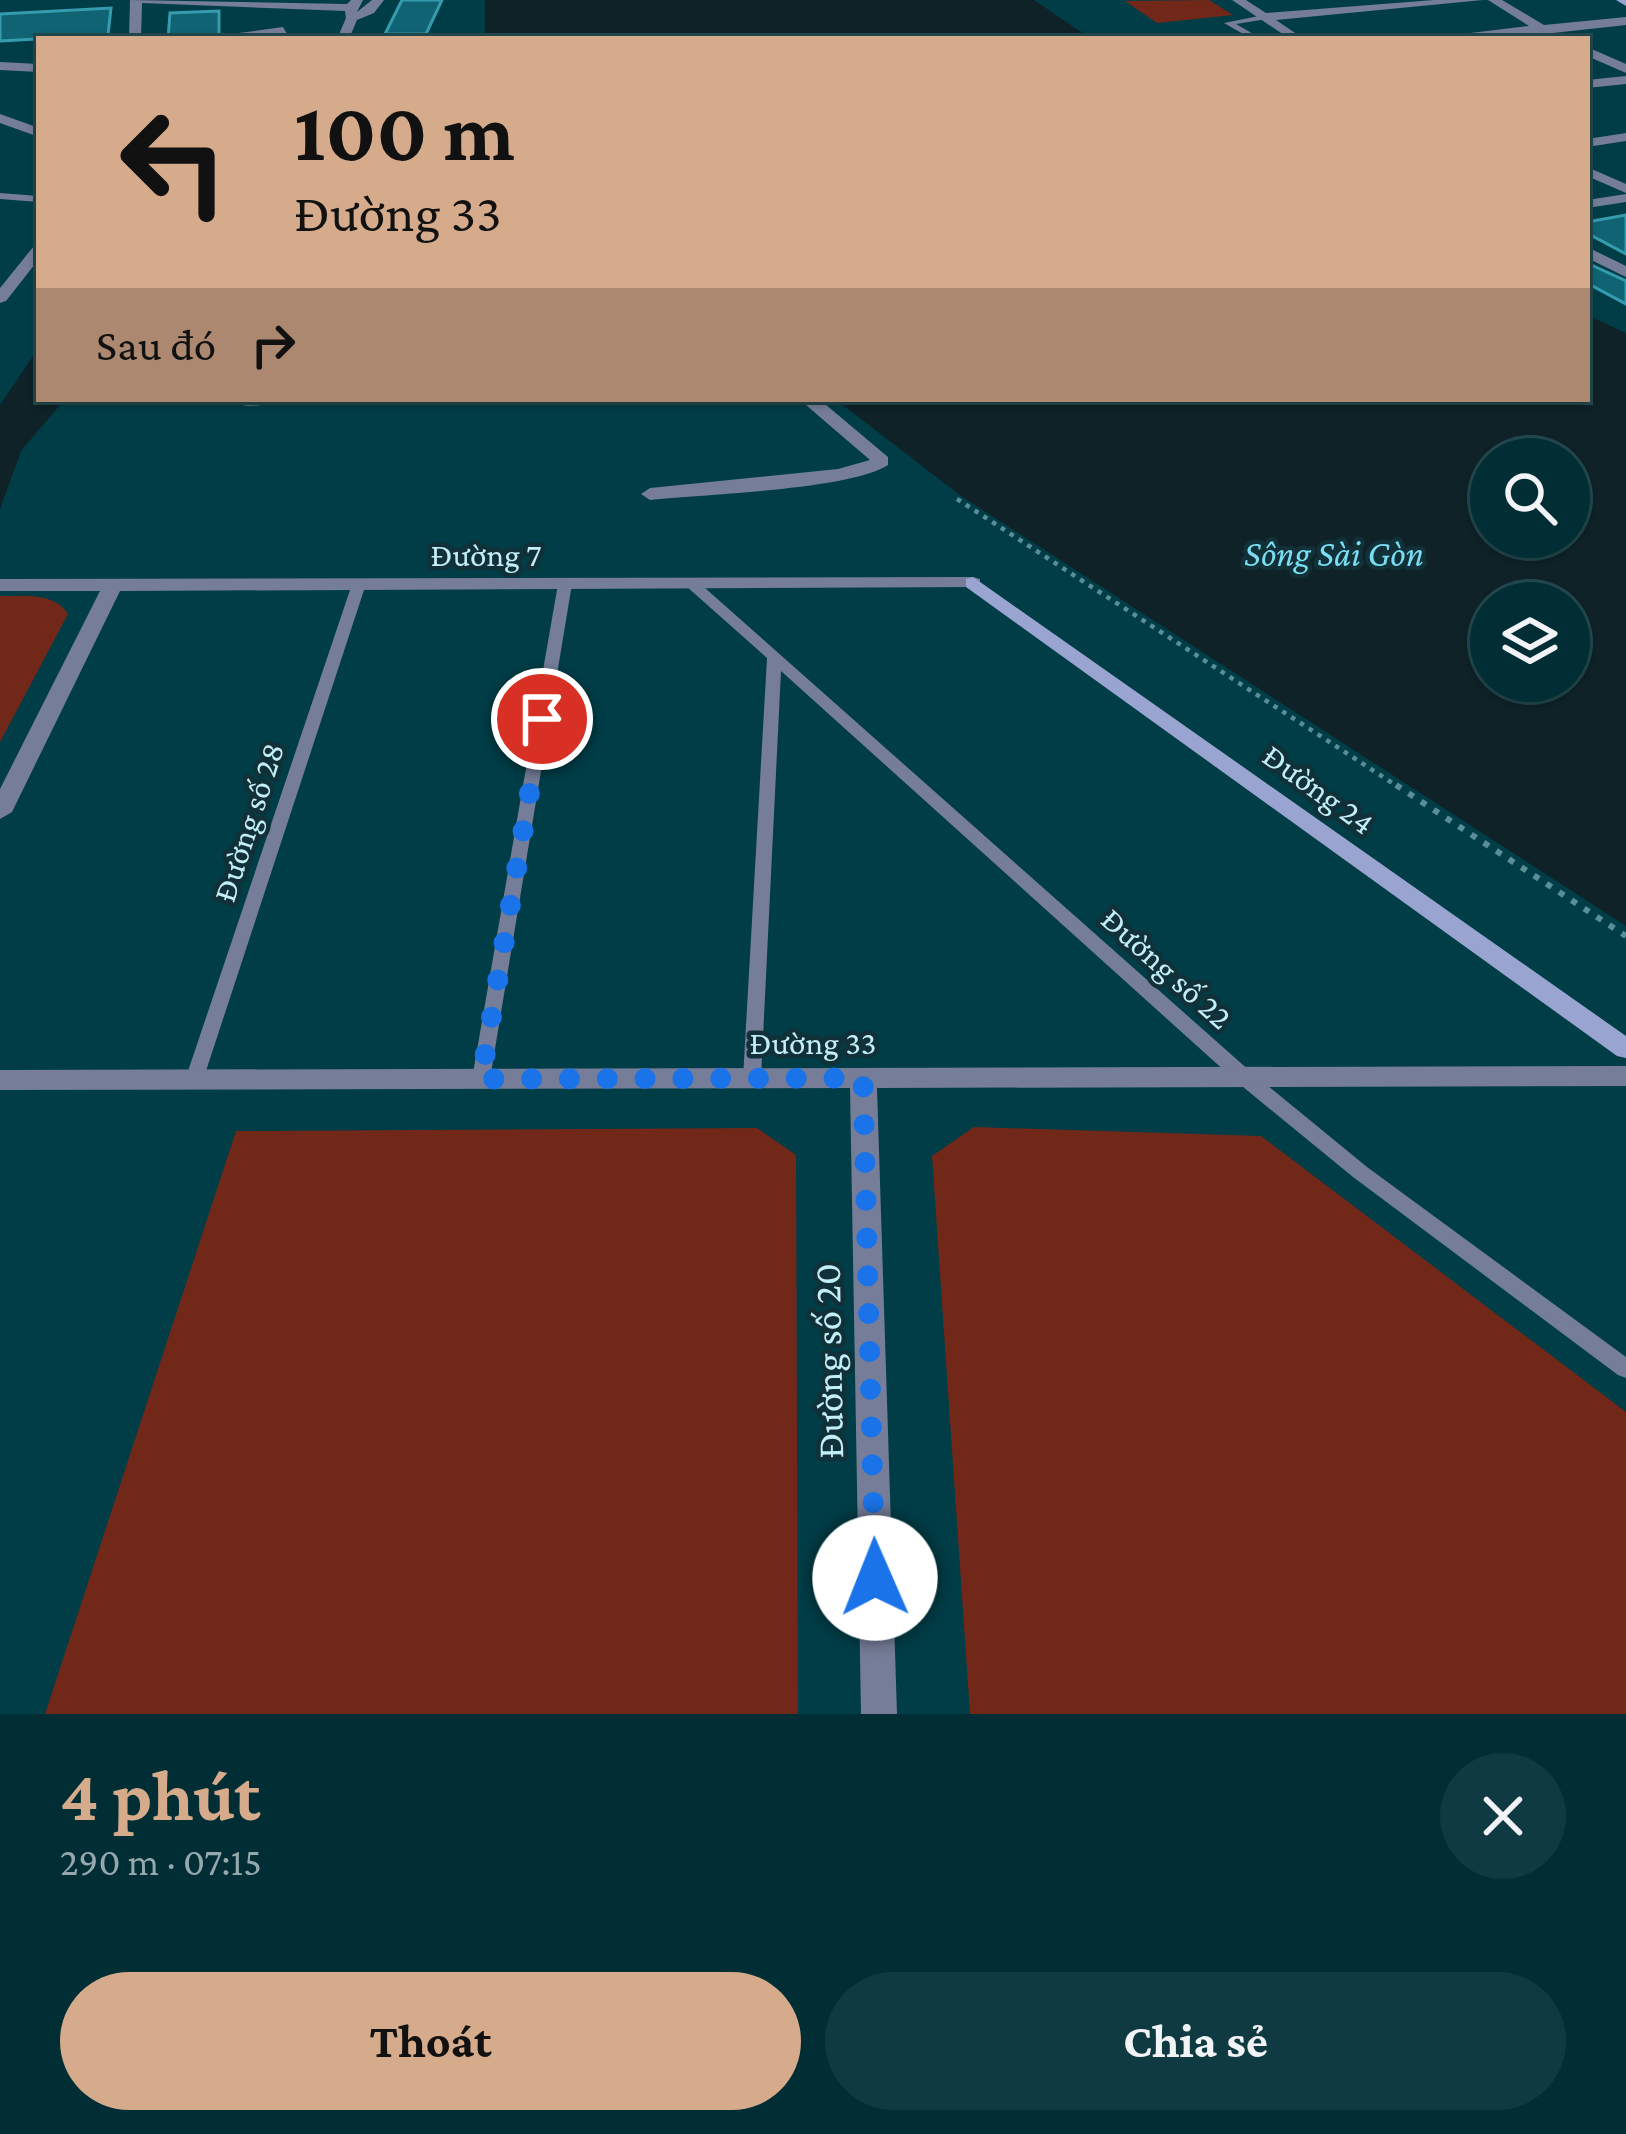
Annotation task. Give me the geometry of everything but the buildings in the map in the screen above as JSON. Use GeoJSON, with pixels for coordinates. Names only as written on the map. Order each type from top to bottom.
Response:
{"type":"FeatureCollection","features":[{"type":"Feature","properties":{"kind":"street"},"geometry":{"type":"LineString","coordinates":[[135,36],[140,0],[370,11],[378,0]]}},
{"type":"Feature","properties":{"kind":"street"},"geometry":{"type":"LineString","coordinates":[[1238,0],[1293,36]]}},
{"type":"Feature","properties":{"kind":"street"},"geometry":{"type":"LineString","coordinates":[[1264,17],[1477,0]]}},
{"type":"Feature","properties":{"kind":"street"},"geometry":{"type":"LineString","coordinates":[[1494,0],[1556,36]]}},
{"type":"Feature","properties":{"kind":"street"},"geometry":{"type":"LineString","coordinates":[[1465,36],[1626,21]]}},
{"type":"Feature","properties":{"kind":"street"},"geometry":{"type":"LineString","coordinates":[[239,36],[283,31]]}},
{"type":"Feature","properties":{"kind":"street"},"geometry":{"type":"LineString","coordinates":[[1590,52],[1626,69]]}},
{"type":"Feature","properties":{"kind":"street"},"geometry":{"type":"LineString","coordinates":[[0,67],[36,68]]}},
{"type":"Feature","properties":{"kind":"street"},"geometry":{"type":"LineString","coordinates":[[1590,84],[1626,80]]}},
{"type":"Feature","properties":{"kind":"street"},"geometry":{"type":"LineString","coordinates":[[0,118],[35,137]]}},
{"type":"Feature","properties":{"kind":"street"},"geometry":{"type":"LineString","coordinates":[[0,133],[35,137]]}},
{"type":"Feature","properties":{"kind":"street"},"geometry":{"type":"LineString","coordinates":[[1590,140],[1626,137]]}},
{"type":"Feature","properties":{"kind":"street"},"geometry":{"type":"LineString","coordinates":[[1590,173],[1626,194]]}},
{"type":"Feature","properties":{"kind":"street"},"geometry":{"type":"LineString","coordinates":[[1590,203],[1626,194]]}},
{"type":"Feature","properties":{"kind":"street"},"geometry":{"type":"LineString","coordinates":[[0,298],[36,253]]}},
{"type":"Feature","properties":{"kind":"street"},"geometry":{"type":"LineString","coordinates":[[1590,254],[1626,272]]}},
{"type":"Feature","properties":{"kind":"street"},"geometry":{"type":"LineString","coordinates":[[0,263],[26,266]]}},
{"type":"Feature","properties":{"kind":"street"},"geometry":{"type":"LineString","coordinates":[[650,494],[838,475],[868,470],[882,461],[812,402]]}},
{"type":"Feature","properties":{"kind":"street","name":"Đường 7"},"geometry":{"type":"LineString","coordinates":[[0,585],[973,583]]}},
{"type":"Feature","properties":{"kind":"street","name":"Đường 24"},"geometry":{"type":"LineString","coordinates":[[973,583],[1626,1049]]}},
{"type":"Feature","properties":{"kind":"street"},"geometry":{"type":"LineString","coordinates":[[0,812],[112,585]]}},
{"type":"Feature","properties":{"kind":"street","name":"Đường 33"},"geometry":{"type":"LineString","coordinates":[[0,1080],[1626,1076]]}},
{"type":"Feature","properties":{"kind":"street","name":"Đường số 20"},"geometry":{"type":"LineString","coordinates":[[863,1078],[879,1714]]}},
{"type":"Feature","properties":{"kind":"lane"},"geometry":{"type":"LineString","coordinates":[[1252,36],[1228,23],[1264,17]]}},
{"type":"Feature","properties":{"kind":"lane"},"geometry":{"type":"LineString","coordinates":[[0,196],[36,199]]}},
{"type":"Feature","properties":{"kind":"lane","name":"Đường số 22"},"geometry":{"type":"LineString","coordinates":[[691,583],[1244,1077],[1360,1172],[1626,1369]]}},
{"type":"Feature","properties":{"kind":"lane","name":"Đường số 28"},"geometry":{"type":"LineString","coordinates":[[194,1080],[358,584]]}},
{"type":"Feature","properties":{"kind":"lane"},"geometry":{"type":"LineString","coordinates":[[481,1079],[565,584]]}},
{"type":"Feature","properties":{"kind":"lane"},"geometry":{"type":"LineString","coordinates":[[752,1078],[774,658]]}},
{"type":"Feature","properties":{"kind":"path"},"geometry":{"type":"LineString","coordinates":[[957,499],[1626,936]]}},
{"type":"Feature","properties":{"kind":"shaded area"},"geometry":{"type":"Polygon","coordinates":[[[1209,0],[1233,15],[1157,23],[1125,1],[1209,0]]]}},
{"type":"Feature","properties":{"kind":"shaded area"},"geometry":{"type":"Polygon","coordinates":[[[0,596],[47,599],[68,614],[0,742],[0,596]]]}},
{"type":"Feature","properties":{"kind":"shaded area"},"geometry":{"type":"Polygon","coordinates":[[[974,1127],[1261,1136],[1626,1412],[1626,1714],[970,1714],[932,1156],[974,1127]]]}},
{"type":"Feature","properties":{"kind":"shaded area"},"geometry":{"type":"Polygon","coordinates":[[[757,1128],[796,1155],[798,1714],[45,1714],[236,1131],[757,1128]]]}},
{"type":"Feature","properties":{"kind":"water"},"geometry":{"type":"Polygon","coordinates":[[[485,0],[1034,0],[1087,36],[485,36],[485,0]]]}},
{"type":"Feature","properties":{"kind":"water","name":"Sông Sài Gòn"},"geometry":{"type":"Polygon","coordinates":[[[1590,316],[1626,333],[1626,926],[961,496],[839,402],[1590,402],[1590,316]]]}},
{"type":"Feature","properties":{"kind":"water"},"geometry":{"type":"Polygon","coordinates":[[[36,351],[36,402],[62,402],[21,451],[0,509],[0,405],[36,351]]]}},
{"type":"Feature","properties":{"kind":"route"},"geometry":{"type":"LineString","coordinates":[[542,719],[481,1079],[863,1078],[875,1578]]}}]}
